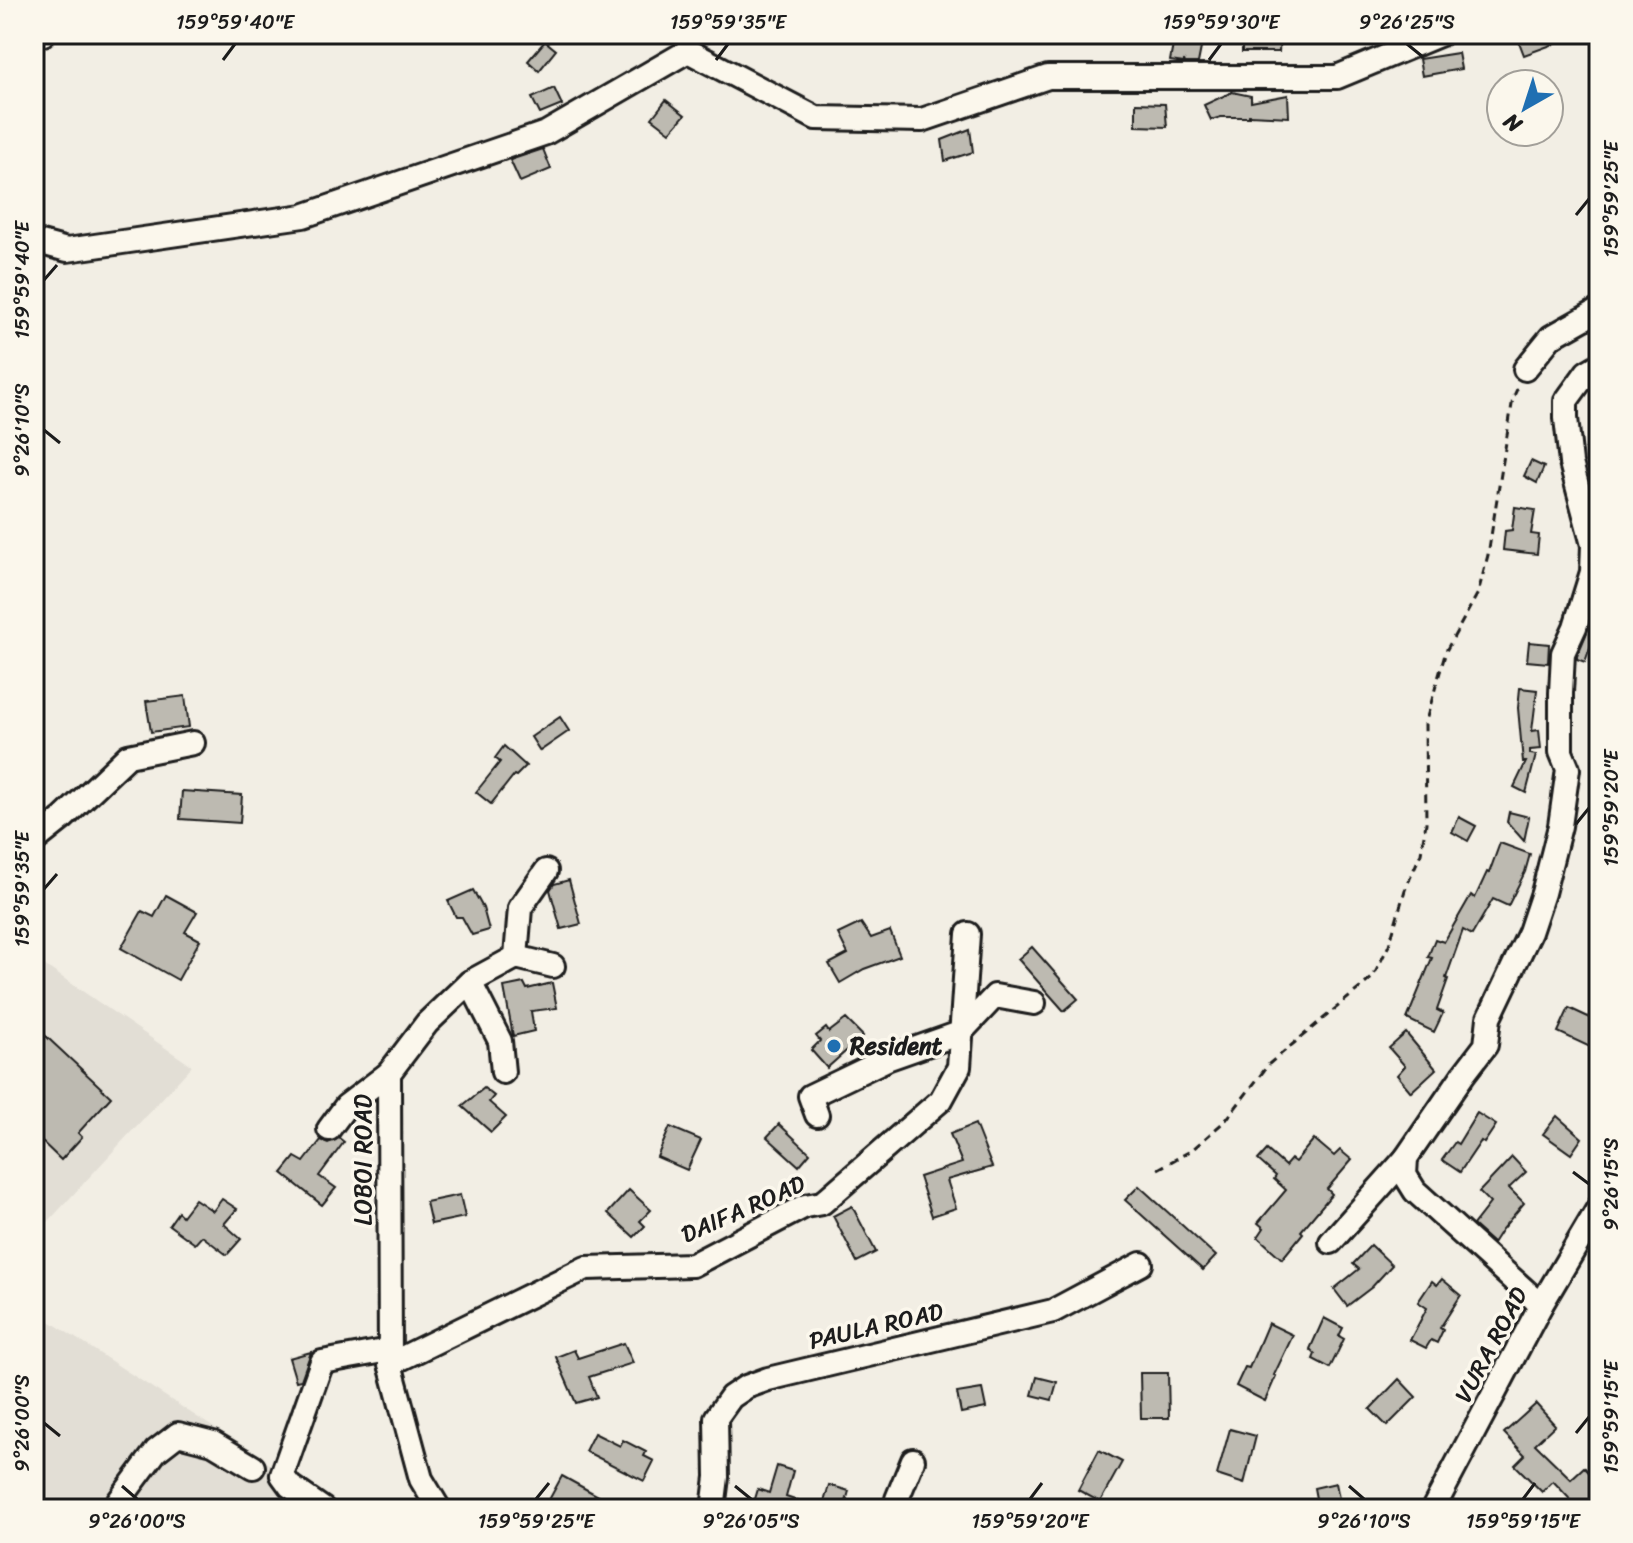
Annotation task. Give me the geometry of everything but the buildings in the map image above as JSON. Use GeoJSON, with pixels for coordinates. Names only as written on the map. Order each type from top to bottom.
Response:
{"type":"FeatureCollection","features":[{"type":"Feature","properties":{"kind":"street"},"geometry":{"type":"LineString","coordinates":[[34,37],[43,34]]}},
{"type":"Feature","properties":{"kind":"street"},"geometry":{"type":"LineString","coordinates":[[34,241],[67,250],[303,216],[546,133],[688,51],[816,118],[922,120],[1048,77],[1337,77],[1441,34]]}},
{"type":"Feature","properties":{"kind":"street"},"geometry":{"type":"LineString","coordinates":[[1525,369],[1551,337],[1599,310]]}},
{"type":"Feature","properties":{"kind":"street"},"geometry":{"type":"LineString","coordinates":[[1331,1242],[1406,1158],[1486,1045],[1489,1018],[1530,932],[1543,893],[1557,840],[1568,769],[1561,752],[1563,653],[1575,627],[1592,572],[1593,545],[1571,463],[1566,401],[1587,372],[1599,365]]}},
{"type":"Feature","properties":{"kind":"street"},"geometry":{"type":"LineString","coordinates":[[34,841],[128,756],[193,743]]}},
{"type":"Feature","properties":{"kind":"street"},"geometry":{"type":"LineString","coordinates":[[546,871],[520,908],[516,957],[553,966]]}},
{"type":"Feature","properties":{"kind":"street","name":"DAIFA ROAD"},"geometry":{"type":"LineString","coordinates":[[323,1509],[290,1486],[282,1475],[322,1362],[390,1357],[586,1268],[692,1265],[805,1206],[822,1203],[941,1100],[959,1067],[968,934]]}},
{"type":"Feature","properties":{"kind":"street","name":"LOBOI ROAD"},"geometry":{"type":"LineString","coordinates":[[390,1357],[389,1073],[427,1023],[470,982],[516,957]]}},
{"type":"Feature","properties":{"kind":"street"},"geometry":{"type":"LineString","coordinates":[[470,982],[500,1041],[503,1072]]}},
{"type":"Feature","properties":{"kind":"street"},"geometry":{"type":"LineString","coordinates":[[817,1115],[810,1096],[889,1058],[960,1033],[995,996],[1034,1003]]}},
{"type":"Feature","properties":{"kind":"street"},"geometry":{"type":"LineString","coordinates":[[329,1129],[346,1106],[389,1073]]}},
{"type":"Feature","properties":{"kind":"street"},"geometry":{"type":"LineString","coordinates":[[1406,1158],[1405,1175],[1415,1191],[1541,1305]]}},
{"type":"Feature","properties":{"kind":"street","name":"VURA ROAD"},"geometry":{"type":"LineString","coordinates":[[1433,1509],[1541,1305],[1598,1211]]}},
{"type":"Feature","properties":{"kind":"street","name":"PAULA ROAD"},"geometry":{"type":"LineString","coordinates":[[713,1509],[717,1477],[716,1418],[731,1397],[746,1387],[768,1379],[1053,1311],[1141,1264]]}},
{"type":"Feature","properties":{"kind":"street"},"geometry":{"type":"LineString","coordinates":[[390,1357],[421,1479],[439,1509]]}},
{"type":"Feature","properties":{"kind":"street"},"geometry":{"type":"LineString","coordinates":[[113,1509],[156,1451],[178,1434],[213,1443],[253,1467]]}},
{"type":"Feature","properties":{"kind":"street"},"geometry":{"type":"LineString","coordinates":[[898,1509],[897,1499],[913,1460]]}},
{"type":"Feature","properties":{"kind":"path"},"geometry":{"type":"LineString","coordinates":[[1158,1169],[1192,1150],[1226,1120],[1269,1064],[1373,977],[1389,945],[1405,890],[1421,853],[1426,823],[1425,724],[1446,651],[1478,593],[1488,555],[1513,398],[1525,369]]}},
{"type":"Feature","properties":{"kind":"shaded area"},"geometry":{"type":"Polygon","coordinates":[[[34,958],[192,1066],[34,1237],[34,958]]]}},
{"type":"Feature","properties":{"kind":"shaded area"},"geometry":{"type":"Polygon","coordinates":[[[34,1311],[339,1509],[34,1509],[34,1311]]]}},
{"type":"Feature","properties":{"kind":"place","name":"Resident"},"geometry":{"type":"Point","coordinates":[834,1046]}}]}
